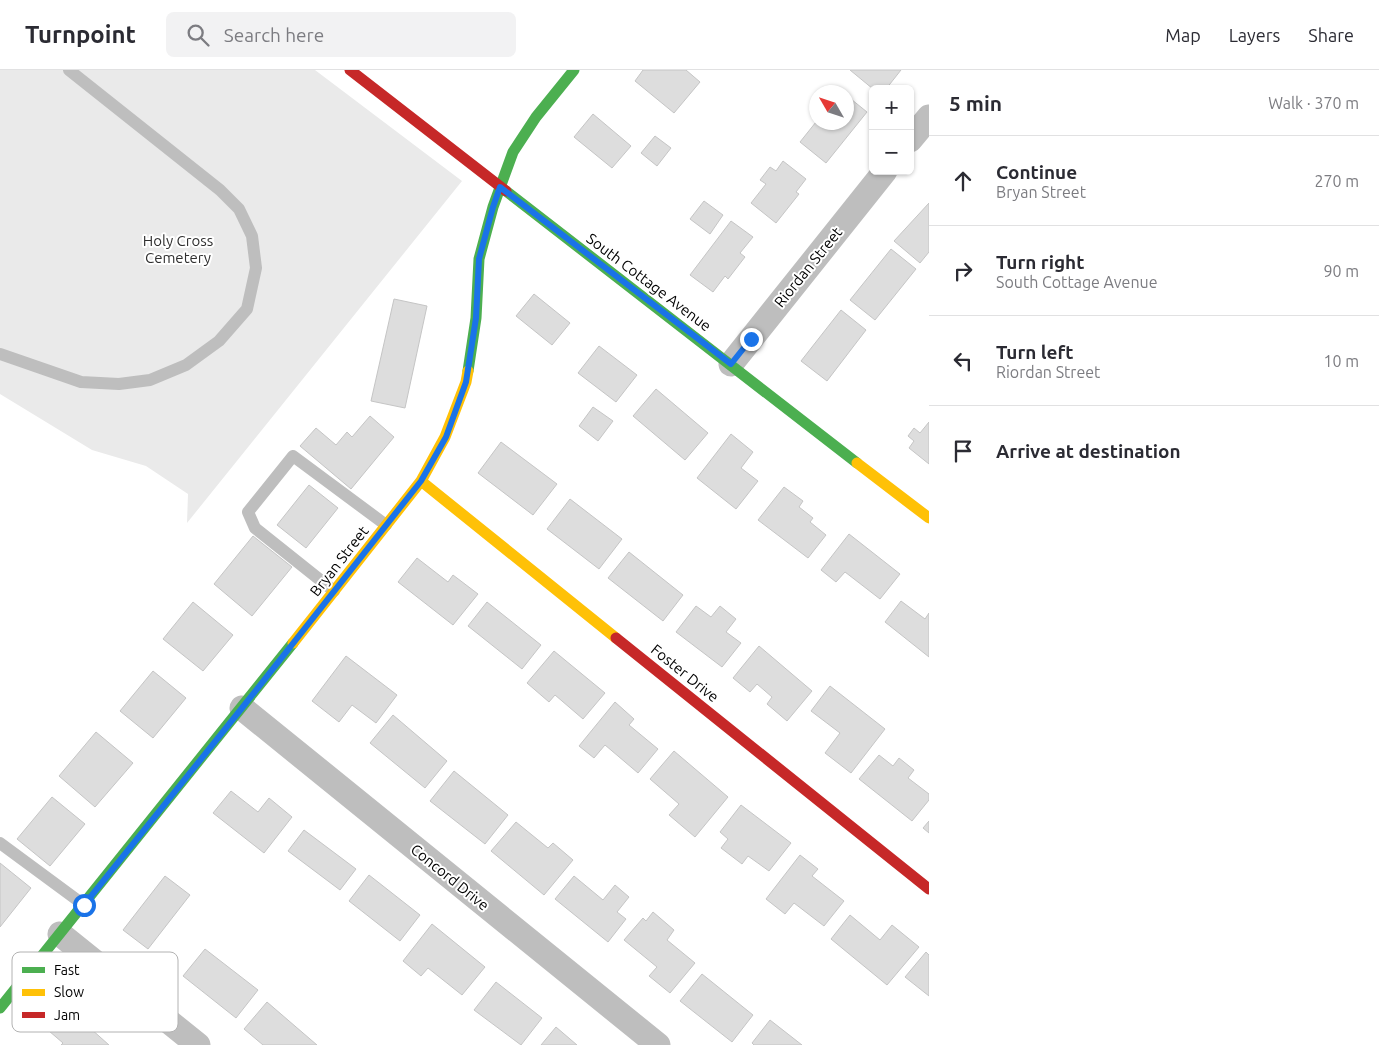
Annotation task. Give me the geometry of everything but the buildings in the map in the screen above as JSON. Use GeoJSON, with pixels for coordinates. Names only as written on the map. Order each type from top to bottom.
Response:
{"type":"FeatureCollection","features":[{"type":"Feature","properties":{"kind":"street","name":"South Cottage Avenue"},"geometry":{"type":"LineString","coordinates":[[350,70],[929,518]]}},
{"type":"Feature","properties":{"kind":"street","name":"Bryan Street"},"geometry":{"type":"LineString","coordinates":[[45,952],[242,708],[421,481],[446,437],[466,382],[476,318],[479,259],[493,207],[512,152],[536,117],[574,70]]}},
{"type":"Feature","properties":{"kind":"street"},"geometry":{"type":"LineString","coordinates":[[914,135],[929,117]]}},
{"type":"Feature","properties":{"kind":"street","name":"Riordan Street"},"geometry":{"type":"LineString","coordinates":[[731,364],[882,175]]}},
{"type":"Feature","properties":{"kind":"street","name":"Foster Drive"},"geometry":{"type":"LineString","coordinates":[[421,481],[929,889]]}},
{"type":"Feature","properties":{"kind":"street","name":"Concord Drive"},"geometry":{"type":"LineString","coordinates":[[242,708],[658,1045]]}},
{"type":"Feature","properties":{"kind":"street"},"geometry":{"type":"LineString","coordinates":[[60,934],[82,952]]}},
{"type":"Feature","properties":{"kind":"street","name":"Bryan Street"},"geometry":{"type":"LineString","coordinates":[[0,1008],[12,993]]}},
{"type":"Feature","properties":{"kind":"street"},"geometry":{"type":"LineString","coordinates":[[178,1029],[198,1045]]}},
{"type":"Feature","properties":{"kind":"lane"},"geometry":{"type":"LineString","coordinates":[[0,354],[81,382],[119,384],[150,380],[186,364],[219,341],[247,309],[256,268],[252,236],[239,209],[220,190],[69,70]]}},
{"type":"Feature","properties":{"kind":"lane"},"geometry":{"type":"LineString","coordinates":[[334,591],[255,528],[248,512],[293,456],[386,525]]}},
{"type":"Feature","properties":{"kind":"lane"},"geometry":{"type":"LineString","coordinates":[[0,843],[84,905]]}},
{"type":"Feature","properties":{"kind":"green space","name":"Holy Cross Cemetery"},"geometry":{"type":"Polygon","coordinates":[[[0,70],[315,70],[462,181],[187,523],[188,494],[146,466],[92,450],[0,394],[0,70]]]}},
{"type":"Feature","properties":{"kind":"traffic: fast"},"geometry":{"type":"LineString","coordinates":[[468,371],[476,318],[479,259],[493,207],[513,152],[536,117],[574,70]]}},
{"type":"Feature","properties":{"kind":"traffic: fast"},"geometry":{"type":"LineString","coordinates":[[506,191],[857,463]]}},
{"type":"Feature","properties":{"kind":"traffic: fast"},"geometry":{"type":"LineString","coordinates":[[45,952],[293,643]]}},
{"type":"Feature","properties":{"kind":"traffic: fast"},"geometry":{"type":"LineString","coordinates":[[0,1008],[12,993]]}},
{"type":"Feature","properties":{"kind":"traffic: slow"},"geometry":{"type":"LineString","coordinates":[[293,643],[421,481],[445,437],[466,382],[468,371]]}},
{"type":"Feature","properties":{"kind":"traffic: slow"},"geometry":{"type":"LineString","coordinates":[[857,463],[929,518]]}},
{"type":"Feature","properties":{"kind":"traffic: slow"},"geometry":{"type":"LineString","coordinates":[[421,481],[616,638]]}},
{"type":"Feature","properties":{"kind":"traffic: jam"},"geometry":{"type":"LineString","coordinates":[[350,70],[506,191]]}},
{"type":"Feature","properties":{"kind":"traffic: jam"},"geometry":{"type":"LineString","coordinates":[[616,638],[929,889]]}},
{"type":"Feature","properties":{"kind":"route"},"geometry":{"type":"LineString","coordinates":[[84,905],[421,481],[446,437],[466,382],[476,318],[479,259],[500,187],[731,364],[751,339]]}}]}
